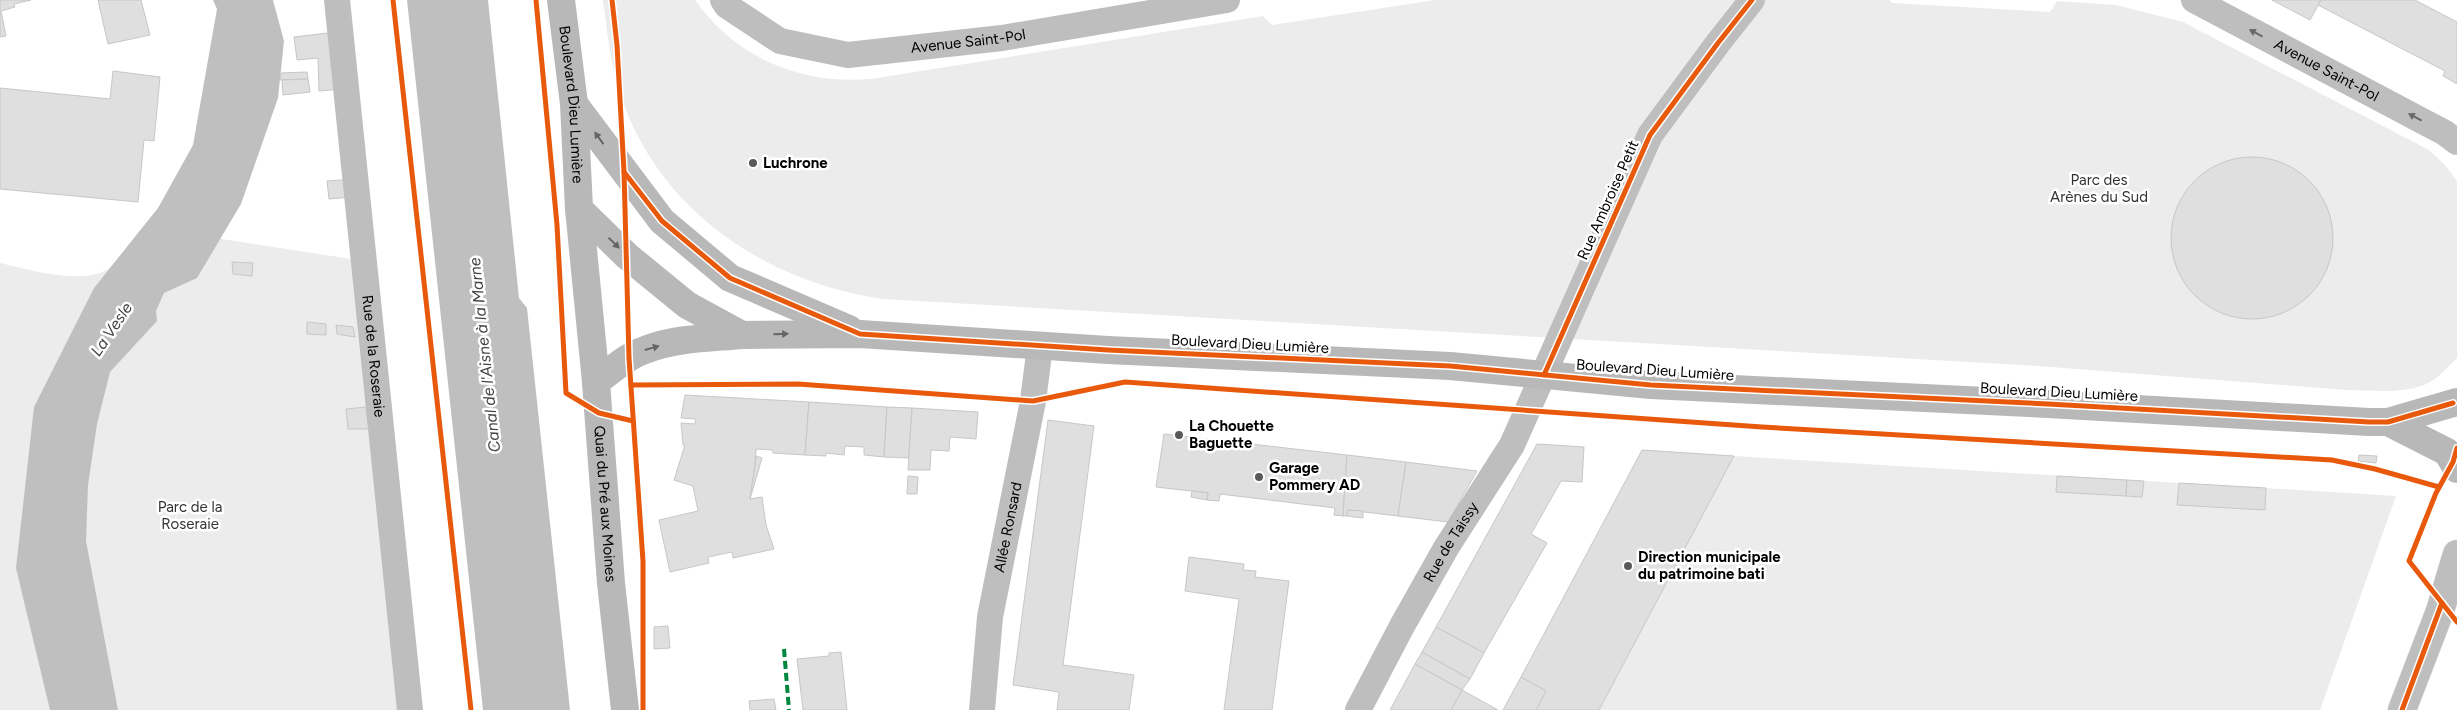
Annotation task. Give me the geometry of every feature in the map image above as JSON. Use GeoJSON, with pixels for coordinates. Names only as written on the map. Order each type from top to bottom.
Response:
{"type":"FeatureCollection","features":[{"type":"Feature","properties":{"kind":"main road","name":"Boulevard Dieu Lumière"},"geometry":{"type":"LineString","coordinates":[[561,0],[574,104],[579,209]]}},
{"type":"Feature","properties":{"kind":"main road"},"geometry":{"type":"LineString","coordinates":[[574,104],[662,221],[730,278],[860,334]]}},
{"type":"Feature","properties":{"kind":"main road"},"geometry":{"type":"LineString","coordinates":[[579,209],[627,256],[687,305],[742,334]]}},
{"type":"Feature","properties":{"kind":"main road","name":"Quai du Pré aux Moines"},"geometry":{"type":"LineString","coordinates":[[579,209],[625,710]]}},
{"type":"Feature","properties":{"kind":"main road","name":"Boulevard Dieu Lumière"},"geometry":{"type":"LineString","coordinates":[[596,382],[629,358],[645,350],[671,342],[742,334],[860,334],[1040,346],[1450,366],[1651,385],[2388,422]]}},
{"type":"Feature","properties":{"kind":"main road"},"geometry":{"type":"LineString","coordinates":[[2388,422],[2457,402]]}},
{"type":"Feature","properties":{"kind":"main road"},"geometry":{"type":"LineString","coordinates":[[2388,422],[2454,459]]}},
{"type":"Feature","properties":{"kind":"main road"},"geometry":{"type":"LineString","coordinates":[[2402,710],[2442,602],[2457,554]]}},
{"type":"Feature","properties":{"kind":"street","name":"Rue de la Roseraie"},"geometry":{"type":"LineString","coordinates":[[337,0],[410,710]]}},
{"type":"Feature","properties":{"kind":"street","name":"Avenue Saint-Pol"},"geometry":{"type":"LineString","coordinates":[[723,0],[727,6],[780,41],[848,55],[1002,38],[1227,0]]}},
{"type":"Feature","properties":{"kind":"street","name":"Rue Ambroise Petit"},"geometry":{"type":"LineString","coordinates":[[1544,375],[1650,136],[1752,0]]}},
{"type":"Feature","properties":{"kind":"street","name":"Avenue Saint-Pol"},"geometry":{"type":"LineString","coordinates":[[2194,0],[2445,133],[2457,142]]}},
{"type":"Feature","properties":{"kind":"street","name":"Allée Ronsard"},"geometry":{"type":"LineString","coordinates":[[982,710],[990,617],[1033,401],[1040,346]]}},
{"type":"Feature","properties":{"kind":"street","name":"Rue de Taissy"},"geometry":{"type":"LineString","coordinates":[[1358,710],[1446,548],[1512,445],[1544,375]]}},
{"type":"Feature","properties":{"kind":"green space","name":"Parc des Arènes du Sud"},"geometry":{"type":"Polygon","coordinates":[[[603,0],[695,0],[711,20],[730,38],[772,64],[795,72],[845,80],[871,79],[1263,16],[1272,25],[1435,0],[1890,0],[1892,3],[2050,12],[2057,1],[2116,5],[2183,22],[2429,150],[2445,165],[2457,181],[2457,358],[2433,380],[2415,388],[2385,391],[2346,390],[2038,366],[883,299],[839,290],[797,276],[757,257],[720,232],[687,204],[659,170],[636,132],[616,79],[603,0]]]}},
{"type":"Feature","properties":{"kind":"green space","name":"Parc de la Roseraie"},"geometry":{"type":"Polygon","coordinates":[[[143,227],[358,260],[400,710],[0,710],[0,263],[58,275],[88,276],[112,266],[143,227]]]}},
{"type":"Feature","properties":{"kind":"green space"},"geometry":{"type":"Polygon","coordinates":[[[1734,456],[2396,496],[2320,710],[1599,710],[1734,456]]]}},
{"type":"Feature","properties":{"kind":"water","name":"La Vesle"},"geometry":{"type":"Polygon","coordinates":[[[213,0],[273,0],[284,41],[278,98],[241,204],[197,278],[164,293],[156,311],[157,321],[110,372],[97,424],[88,485],[86,541],[118,710],[50,710],[16,568],[34,407],[94,288],[158,208],[193,145],[217,9],[213,0]]]}},
{"type":"Feature","properties":{"kind":"water","name":"Canal de l'Aisne à la Marne"},"geometry":{"type":"Polygon","coordinates":[[[407,0],[488,0],[519,298],[527,308],[570,710],[483,710],[407,0]]]}},
{"type":"Feature","properties":{"kind":"building"},"geometry":{"type":"Polygon","coordinates":[[[0,0],[31,0],[14,4],[15,7],[1,11],[6,36],[0,37],[0,0]]]}},
{"type":"Feature","properties":{"kind":"building"},"geometry":{"type":"Polygon","coordinates":[[[98,0],[141,0],[150,35],[108,44],[98,0]]]}},
{"type":"Feature","properties":{"kind":"building"},"geometry":{"type":"Polygon","coordinates":[[[2272,0],[2321,0],[2310,20],[2272,0]]]}},
{"type":"Feature","properties":{"kind":"building"},"geometry":{"type":"Polygon","coordinates":[[[2321,0],[2415,0],[2457,22],[2457,84],[2443,76],[2445,71],[2318,5],[2321,0]]]}},
{"type":"Feature","properties":{"kind":"building"},"geometry":{"type":"Polygon","coordinates":[[[336,32],[343,89],[319,91],[318,58],[297,60],[294,37],[336,32]]]}},
{"type":"Feature","properties":{"kind":"building"},"geometry":{"type":"Polygon","coordinates":[[[113,71],[160,77],[154,141],[144,140],[138,202],[0,189],[0,88],[110,99],[113,71]]]}},
{"type":"Feature","properties":{"kind":"building"},"geometry":{"type":"Polygon","coordinates":[[[307,72],[308,79],[280,80],[281,73],[307,72]]]}},
{"type":"Feature","properties":{"kind":"building"},"geometry":{"type":"Polygon","coordinates":[[[308,79],[310,92],[283,95],[282,80],[308,79]]]}},
{"type":"Feature","properties":{"kind":"building"},"geometry":{"type":"Polygon","coordinates":[[[2252,157],[2268,159],[2283,164],[2297,171],[2309,181],[2319,193],[2326,207],[2331,222],[2333,238],[2331,254],[2326,269],[2319,283],[2309,295],[2297,305],[2283,312],[2268,317],[2252,319],[2236,317],[2221,312],[2207,305],[2195,295],[2185,283],[2178,269],[2173,254],[2171,238],[2173,222],[2178,207],[2185,193],[2195,181],[2207,171],[2221,164],[2236,159],[2252,157]]]}},
{"type":"Feature","properties":{"kind":"building"},"geometry":{"type":"Polygon","coordinates":[[[353,179],[352,197],[329,199],[327,181],[353,179]]]}},
{"type":"Feature","properties":{"kind":"building"},"geometry":{"type":"Polygon","coordinates":[[[232,262],[253,263],[252,276],[233,274],[232,262]]]}},
{"type":"Feature","properties":{"kind":"building"},"geometry":{"type":"Polygon","coordinates":[[[307,322],[326,324],[326,335],[307,334],[307,322]]]}},
{"type":"Feature","properties":{"kind":"building"},"geometry":{"type":"Polygon","coordinates":[[[336,325],[353,327],[355,337],[337,334],[336,325]]]}},
{"type":"Feature","properties":{"kind":"building"},"geometry":{"type":"Polygon","coordinates":[[[685,395],[809,402],[805,455],[773,453],[773,450],[756,449],[750,499],[762,497],[766,525],[774,549],[733,558],[732,552],[708,557],[709,563],[670,572],[659,520],[698,511],[693,486],[674,480],[685,445],[683,445],[681,423],[695,424],[696,419],[681,418],[685,395]]]}},
{"type":"Feature","properties":{"kind":"building"},"geometry":{"type":"Polygon","coordinates":[[[809,402],[887,407],[884,457],[864,455],[864,447],[845,446],[844,455],[826,453],[826,456],[805,455],[809,402]]]}},
{"type":"Feature","properties":{"kind":"building"},"geometry":{"type":"Polygon","coordinates":[[[366,407],[369,429],[348,429],[346,409],[366,407]]]}},
{"type":"Feature","properties":{"kind":"building"},"geometry":{"type":"Polygon","coordinates":[[[887,407],[912,408],[909,458],[884,457],[887,407]]]}},
{"type":"Feature","properties":{"kind":"building"},"geometry":{"type":"Polygon","coordinates":[[[912,408],[978,412],[976,439],[950,437],[949,451],[931,450],[930,470],[908,470],[912,408]]]}},
{"type":"Feature","properties":{"kind":"building"},"geometry":{"type":"Polygon","coordinates":[[[1048,420],[1094,426],[1063,665],[1134,675],[1129,710],[1057,710],[1059,692],[1013,685],[1048,420]]]}},
{"type":"Feature","properties":{"kind":"building"},"geometry":{"type":"Polygon","coordinates":[[[1164,434],[1347,455],[1343,516],[1334,515],[1335,508],[1220,494],[1219,501],[1207,500],[1208,493],[1156,487],[1164,434]]]}},
{"type":"Feature","properties":{"kind":"building"},"geometry":{"type":"Polygon","coordinates":[[[1537,444],[1584,447],[1582,482],[1561,481],[1531,534],[1547,543],[1484,653],[1436,627],[1537,444]]]}},
{"type":"Feature","properties":{"kind":"building","name":"Direction municipale du patrimoine bati"},"geometry":{"type":"Polygon","coordinates":[[[1642,450],[1734,456],[1599,710],[1536,710],[1546,691],[1521,677],[1642,450]]]}},
{"type":"Feature","properties":{"kind":"building"},"geometry":{"type":"Polygon","coordinates":[[[1347,455],[1406,462],[1398,516],[1348,510],[1347,516],[1343,516],[1347,455]]]}},
{"type":"Feature","properties":{"kind":"building"},"geometry":{"type":"Polygon","coordinates":[[[2359,455],[2377,456],[2376,463],[2358,461],[2359,455]]]}},
{"type":"Feature","properties":{"kind":"building"},"geometry":{"type":"Polygon","coordinates":[[[756,456],[762,458],[750,499],[755,465],[756,456]]]}},
{"type":"Feature","properties":{"kind":"building"},"geometry":{"type":"Polygon","coordinates":[[[1406,462],[1477,471],[1448,522],[1398,516],[1406,462]]]}},
{"type":"Feature","properties":{"kind":"building"},"geometry":{"type":"Polygon","coordinates":[[[908,476],[918,477],[917,494],[907,494],[908,476]]]}},
{"type":"Feature","properties":{"kind":"building"},"geometry":{"type":"Polygon","coordinates":[[[2057,476],[2127,480],[2126,496],[2056,492],[2057,476]]]}},
{"type":"Feature","properties":{"kind":"building"},"geometry":{"type":"Polygon","coordinates":[[[2127,480],[2144,481],[2142,497],[2126,496],[2127,480]]]}},
{"type":"Feature","properties":{"kind":"building"},"geometry":{"type":"Polygon","coordinates":[[[2179,483],[2266,488],[2265,510],[2177,505],[2179,483]]]}},
{"type":"Feature","properties":{"kind":"building"},"geometry":{"type":"Polygon","coordinates":[[[1192,491],[1208,493],[1207,500],[1191,497],[1192,491]]]}},
{"type":"Feature","properties":{"kind":"building"},"geometry":{"type":"Polygon","coordinates":[[[1348,510],[1363,511],[1363,518],[1347,516],[1348,510]]]}},
{"type":"Feature","properties":{"kind":"building"},"geometry":{"type":"Polygon","coordinates":[[[1189,557],[1244,564],[1243,570],[1256,571],[1255,577],[1289,581],[1272,710],[1224,710],[1239,599],[1185,591],[1189,557]]]}},
{"type":"Feature","properties":{"kind":"building"},"geometry":{"type":"Polygon","coordinates":[[[668,626],[670,648],[654,649],[654,627],[668,626]]]}},
{"type":"Feature","properties":{"kind":"building"},"geometry":{"type":"Polygon","coordinates":[[[1436,627],[1484,653],[1470,679],[1422,652],[1436,627]]]}},
{"type":"Feature","properties":{"kind":"building"},"geometry":{"type":"Polygon","coordinates":[[[841,652],[847,710],[803,710],[797,659],[829,656],[829,653],[841,652]]]}},
{"type":"Feature","properties":{"kind":"building"},"geometry":{"type":"Polygon","coordinates":[[[1422,652],[1470,679],[1462,690],[1415,664],[1422,652]]]}},
{"type":"Feature","properties":{"kind":"building"},"geometry":{"type":"Polygon","coordinates":[[[1415,664],[1462,690],[1451,710],[1390,710],[1415,664]]]}},
{"type":"Feature","properties":{"kind":"building"},"geometry":{"type":"Polygon","coordinates":[[[1521,677],[1546,691],[1536,710],[1503,710],[1521,677]]]}},
{"type":"Feature","properties":{"kind":"building"},"geometry":{"type":"Polygon","coordinates":[[[1462,690],[1498,710],[1451,710],[1462,690]]]}},
{"type":"Feature","properties":{"kind":"building"},"geometry":{"type":"Polygon","coordinates":[[[774,699],[776,710],[750,710],[749,701],[774,699]]]}},
{"type":"Feature","properties":{"kind":"marked path"},"geometry":{"type":"LineString","coordinates":[[784,649],[789,710]]}},
{"type":"Feature","properties":{"kind":"cycle path"},"geometry":{"type":"LineString","coordinates":[[393,0],[471,710]]}},
{"type":"Feature","properties":{"kind":"cycle path"},"geometry":{"type":"LineString","coordinates":[[536,0],[557,225],[566,393],[599,413],[633,421]]}},
{"type":"Feature","properties":{"kind":"cycle path"},"geometry":{"type":"LineString","coordinates":[[612,0],[617,45],[624,172],[629,358],[643,561],[643,710]]}},
{"type":"Feature","properties":{"kind":"cycle path"},"geometry":{"type":"LineString","coordinates":[[1544,375],[1650,135],[1752,0]]}},
{"type":"Feature","properties":{"kind":"cycle path"},"geometry":{"type":"LineString","coordinates":[[624,172],[662,221],[730,278],[860,334],[1108,350],[1450,366],[1651,385],[2369,422],[2388,422],[2453,403]]}},
{"type":"Feature","properties":{"kind":"cycle path"},"geometry":{"type":"LineString","coordinates":[[631,385],[798,384],[1033,401],[1125,382],[1762,427],[2332,460],[2375,469],[2439,487]]}},
{"type":"Feature","properties":{"kind":"cycle path"},"geometry":{"type":"LineString","coordinates":[[2457,448],[2453,462],[2436,493],[2409,561],[2457,622]]}},
{"type":"Feature","properties":{"kind":"cycle path"},"geometry":{"type":"LineString","coordinates":[[2402,710],[2442,603]]}},
{"type":"Feature","properties":{"kind":"place","name":"Luchrone"},"geometry":{"type":"Point","coordinates":[753,163]}},
{"type":"Feature","properties":{"kind":"place","name":"La Chouette Baguette"},"geometry":{"type":"Point","coordinates":[1179,435]}},
{"type":"Feature","properties":{"kind":"place","name":"Garage Pommery AD"},"geometry":{"type":"Point","coordinates":[1259,477]}},
{"type":"Feature","properties":{"kind":"place","name":"Direction municipale du patrimoine bati"},"geometry":{"type":"Point","coordinates":[1628,566]}}]}
